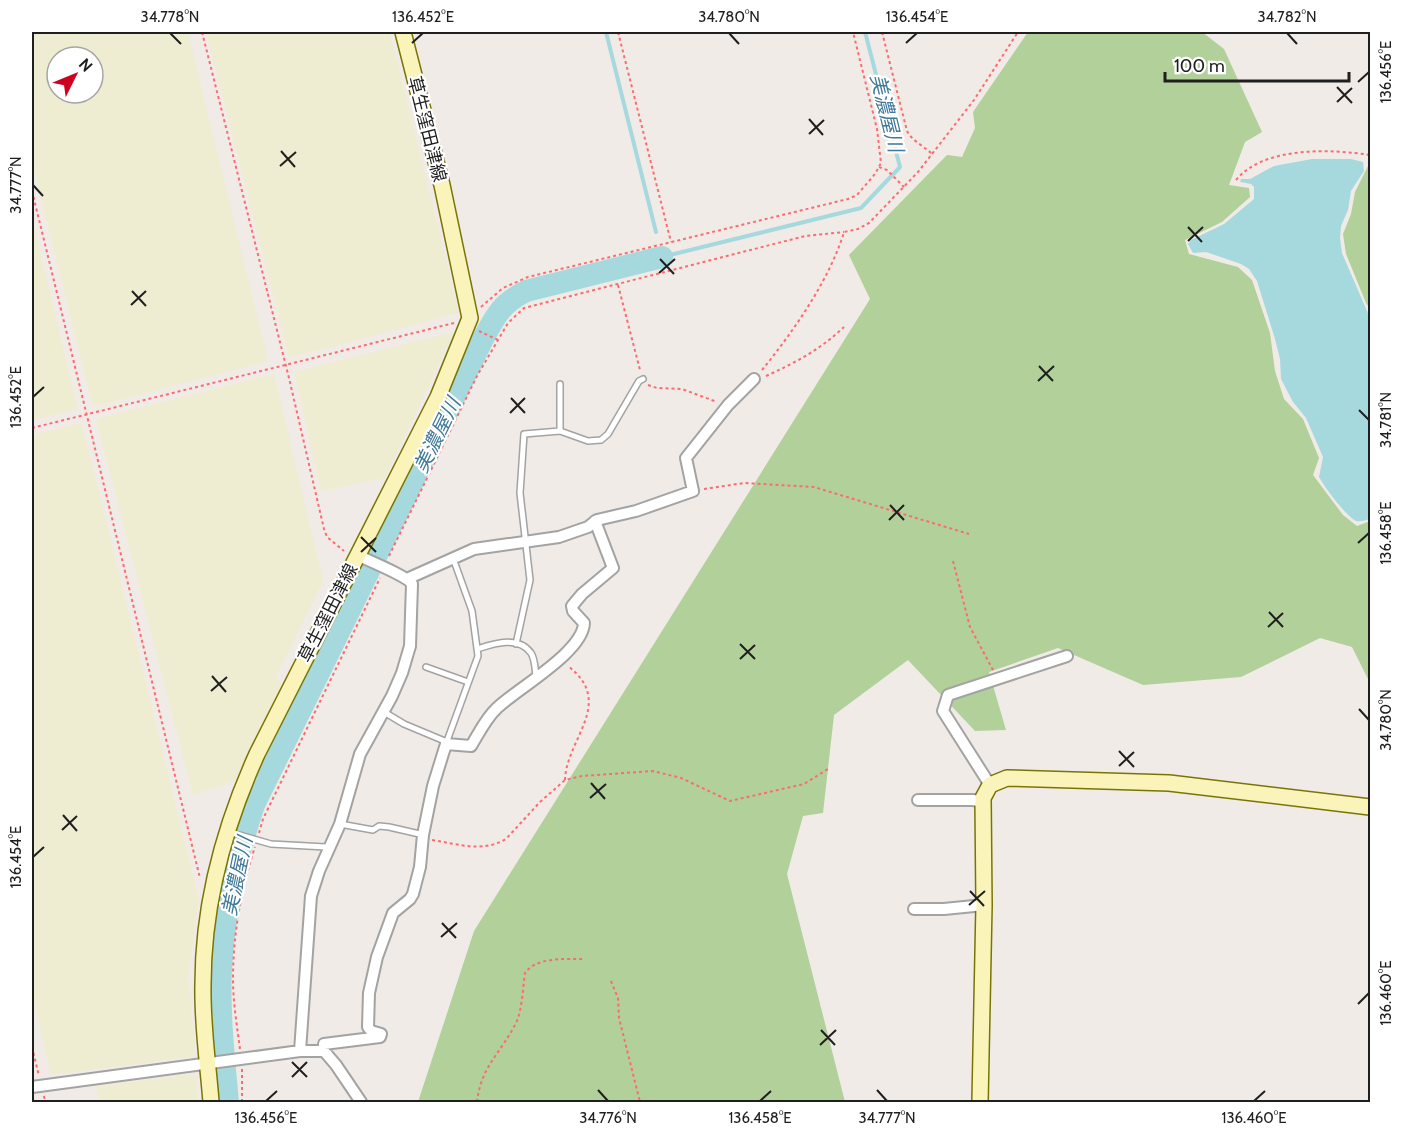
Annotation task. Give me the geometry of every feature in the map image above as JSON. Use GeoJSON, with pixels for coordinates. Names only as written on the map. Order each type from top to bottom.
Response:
{"type":"FeatureCollection","features":[{"type":"Feature","properties":{"kind":"main road","name":"草生窪田津線"},"geometry":{"type":"LineString","coordinates":[[211,1102],[211,1064],[204,1030],[203,962],[217,864],[256,754],[474,324],[403,32]]}},
{"type":"Feature","properties":{"kind":"main road"},"geometry":{"type":"LineString","coordinates":[[980,1102],[984,802],[990,784],[1007,778],[1169,783],[1371,807]]}},
{"type":"Feature","properties":{"kind":"street"},"geometry":{"type":"LineString","coordinates":[[409,578],[474,549],[559,537],[588,527],[595,521],[636,511],[693,491],[686,458],[728,405],[754,379]]}},
{"type":"Feature","properties":{"kind":"street"},"geometry":{"type":"LineString","coordinates":[[361,1102],[324,1051],[324,1044],[380,1037],[381,1034],[371,1031],[368,1027],[369,993],[377,957],[393,913],[413,894],[420,867],[433,786],[447,743],[471,746],[495,709],[560,660],[584,631],[584,623],[573,611],[572,606],[582,594],[614,568],[595,521]]}},
{"type":"Feature","properties":{"kind":"street"},"geometry":{"type":"LineString","coordinates":[[300,1051],[310,904],[319,871],[340,824],[360,754],[384,712],[402,673],[410,646],[412,584],[409,578],[356,557]]}},
{"type":"Feature","properties":{"kind":"street"},"geometry":{"type":"LineString","coordinates":[[990,784],[943,711],[948,695],[1067,656]]}},
{"type":"Feature","properties":{"kind":"street"},"geometry":{"type":"LineString","coordinates":[[918,800],[984,802]]}},
{"type":"Feature","properties":{"kind":"street"},"geometry":{"type":"LineString","coordinates":[[914,909],[984,905]]}},
{"type":"Feature","properties":{"kind":"street"},"geometry":{"type":"LineString","coordinates":[[32,1088],[300,1051],[324,1051]]}},
{"type":"Feature","properties":{"kind":"lane"},"geometry":{"type":"LineString","coordinates":[[516,644],[530,580],[520,494],[524,434],[560,431],[588,441],[601,440],[608,434],[639,381],[643,379]]}},
{"type":"Feature","properties":{"kind":"lane"},"geometry":{"type":"LineString","coordinates":[[560,384],[560,431]]}},
{"type":"Feature","properties":{"kind":"lane"},"geometry":{"type":"LineString","coordinates":[[384,712],[447,743],[478,656],[472,611],[453,558]]}},
{"type":"Feature","properties":{"kind":"lane"},"geometry":{"type":"LineString","coordinates":[[477,649],[505,642],[516,644],[531,653],[536,676]]}},
{"type":"Feature","properties":{"kind":"lane"},"geometry":{"type":"LineString","coordinates":[[426,667],[468,682]]}},
{"type":"Feature","properties":{"kind":"lane"},"geometry":{"type":"LineString","coordinates":[[340,824],[373,830],[379,826],[389,827],[423,838]]}},
{"type":"Feature","properties":{"kind":"lane"},"geometry":{"type":"LineString","coordinates":[[230,832],[271,844],[326,847],[330,850]]}},
{"type":"Feature","properties":{"kind":"path"},"geometry":{"type":"LineString","coordinates":[[201,32],[327,537],[356,557]]}},
{"type":"Feature","properties":{"kind":"path"},"geometry":{"type":"LineString","coordinates":[[618,32],[671,242]]}},
{"type":"Feature","properties":{"kind":"path"},"geometry":{"type":"LineString","coordinates":[[32,428],[285,365],[474,324],[496,293],[528,277],[848,200],[857,195],[881,163],[877,129],[854,32]]}},
{"type":"Feature","properties":{"kind":"path"},"geometry":{"type":"LineString","coordinates":[[882,32],[907,131],[913,139],[932,154]]}},
{"type":"Feature","properties":{"kind":"path"},"geometry":{"type":"LineString","coordinates":[[754,379],[777,351],[815,293],[838,252],[844,232],[858,229],[869,223],[904,187],[974,99],[1018,32]]}},
{"type":"Feature","properties":{"kind":"path"},"geometry":{"type":"LineString","coordinates":[[1236,180],[1246,171],[1271,158],[1341,150],[1371,155]]}},
{"type":"Feature","properties":{"kind":"path"},"geometry":{"type":"LineString","coordinates":[[879,167],[887,170],[904,187]]}},
{"type":"Feature","properties":{"kind":"path"},"geometry":{"type":"LineString","coordinates":[[32,190],[200,879],[212,894]]}},
{"type":"Feature","properties":{"kind":"path"},"geometry":{"type":"LineString","coordinates":[[618,285],[644,382],[650,386],[682,389],[728,405]]}},
{"type":"Feature","properties":{"kind":"path"},"geometry":{"type":"LineString","coordinates":[[474,324],[498,340]]}},
{"type":"Feature","properties":{"kind":"path"},"geometry":{"type":"LineString","coordinates":[[754,379],[800,361],[844,327]]}},
{"type":"Feature","properties":{"kind":"path"},"geometry":{"type":"LineString","coordinates":[[693,491],[744,483],[787,486],[800,484],[969,534]]}},
{"type":"Feature","properties":{"kind":"path"},"geometry":{"type":"LineString","coordinates":[[953,561],[970,627],[997,679]]}},
{"type":"Feature","properties":{"kind":"path"},"geometry":{"type":"LineString","coordinates":[[560,660],[578,674],[586,687],[588,700],[586,723],[565,768],[565,780]]}},
{"type":"Feature","properties":{"kind":"path"},"geometry":{"type":"LineString","coordinates":[[423,838],[464,847],[499,843],[506,839],[540,802],[565,780],[582,776],[653,771],[681,778],[730,801],[804,784],[828,768]]}},
{"type":"Feature","properties":{"kind":"path"},"geometry":{"type":"LineString","coordinates":[[477,1102],[482,1078],[517,1022],[525,973],[530,967],[550,961],[582,960]]}},
{"type":"Feature","properties":{"kind":"path"},"geometry":{"type":"LineString","coordinates":[[611,981],[618,998],[619,1018],[640,1102]]}},
{"type":"Feature","properties":{"kind":"shaded area"},"geometry":{"type":"Polygon","coordinates":[[[32,32],[188,32],[268,361],[93,407],[32,163],[32,32]]]}},
{"type":"Feature","properties":{"kind":"shaded area"},"geometry":{"type":"Polygon","coordinates":[[[206,32],[390,32],[459,313],[289,358],[206,32]]]}},
{"type":"Feature","properties":{"kind":"shaded area"},"geometry":{"type":"Polygon","coordinates":[[[32,218],[78,409],[32,420],[32,218]]]}},
{"type":"Feature","properties":{"kind":"shaded area"},"geometry":{"type":"Polygon","coordinates":[[[454,332],[385,478],[321,491],[294,372],[454,332]]]}},
{"type":"Feature","properties":{"kind":"shaded area"},"geometry":{"type":"Polygon","coordinates":[[[274,374],[323,581],[276,677],[282,684],[238,780],[193,795],[96,419],[274,374]]]}},
{"type":"Feature","properties":{"kind":"shaded area"},"geometry":{"type":"Polygon","coordinates":[[[82,423],[199,900],[188,976],[196,1056],[51,1075],[32,993],[32,435],[82,423]]]}},
{"type":"Feature","properties":{"kind":"shaded area"},"geometry":{"type":"Polygon","coordinates":[[[196,1074],[198,1102],[100,1102],[96,1086],[196,1074]]]}},
{"type":"Feature","properties":{"kind":"green space"},"geometry":{"type":"Polygon","coordinates":[[[1028,32],[1202,32],[1224,49],[1262,132],[1245,142],[1229,185],[1249,188],[1250,197],[1222,222],[1185,240],[1189,254],[1238,267],[1252,280],[1270,333],[1275,371],[1284,399],[1303,419],[1319,458],[1313,475],[1343,515],[1357,526],[1370,521],[1370,683],[1352,647],[1320,638],[1241,677],[1143,685],[1058,648],[989,672],[1006,730],[975,731],[908,660],[834,715],[823,813],[803,816],[787,874],[845,1102],[418,1102],[474,931],[870,299],[849,255],[947,155],[962,157],[975,128],[973,112],[1028,32]]]}},
{"type":"Feature","properties":{"kind":"green space"},"geometry":{"type":"Polygon","coordinates":[[[1370,162],[1370,309],[1346,254],[1343,234],[1351,214],[1355,192],[1370,162]]]}},
{"type":"Feature","properties":{"kind":"water"},"geometry":{"type":"Polygon","coordinates":[[[1312,159],[1351,159],[1363,162],[1364,171],[1351,191],[1340,238],[1342,253],[1370,318],[1370,519],[1361,521],[1356,521],[1347,514],[1319,477],[1323,457],[1306,418],[1293,402],[1281,379],[1280,359],[1257,281],[1249,269],[1241,264],[1206,252],[1193,253],[1188,244],[1191,240],[1224,224],[1254,199],[1254,187],[1251,184],[1240,182],[1241,179],[1250,179],[1274,166],[1312,159]]]}},
{"type":"Feature","properties":{"kind":"waterway"},"geometry":{"type":"LineString","coordinates":[[606,32],[656,232]]}},
{"type":"Feature","properties":{"kind":"waterway","name":"美濃屋川"},"geometry":{"type":"LineString","coordinates":[[661,252],[662,257],[861,208],[900,167],[865,32]]}},
{"type":"Feature","properties":{"kind":"waterway","name":"美濃屋川"},"geometry":{"type":"LineString","coordinates":[[228,1102],[222,1036],[221,970],[232,886],[254,805],[483,339],[500,311],[526,291],[662,257]]}}]}
